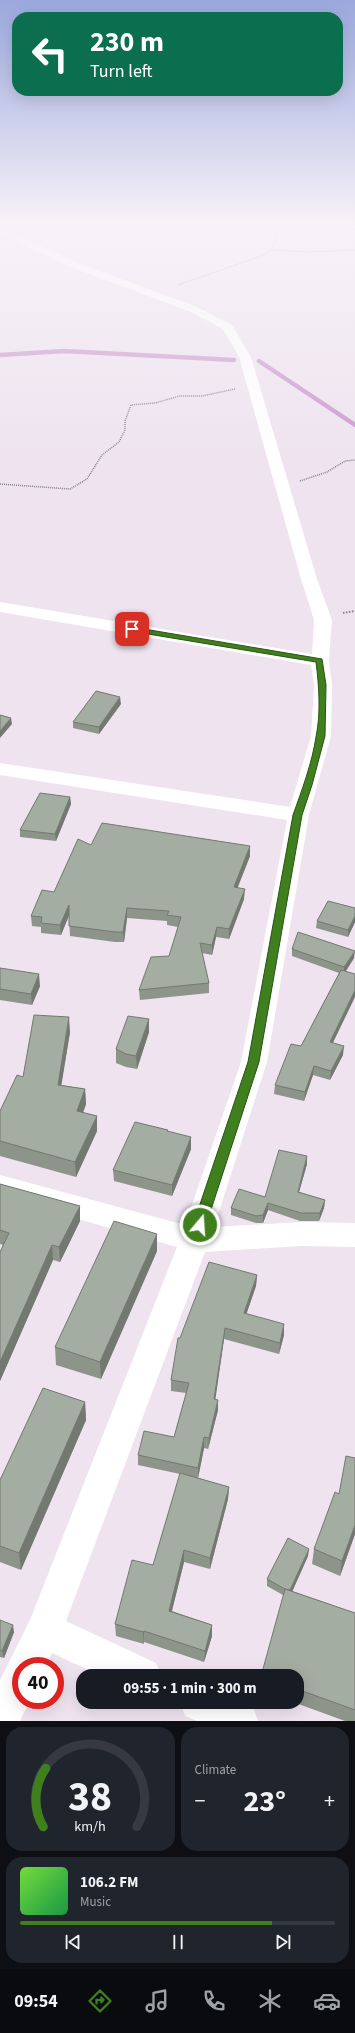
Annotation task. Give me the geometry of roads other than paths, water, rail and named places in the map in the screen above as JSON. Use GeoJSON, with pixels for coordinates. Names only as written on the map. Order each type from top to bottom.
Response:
{"type":"FeatureCollection","features":[{"type":"Feature","properties":{"kind":"street"},"geometry":{"type":"LineString","coordinates":[[31,1657],[44,1630],[194,1240],[254,1062],[298,815],[308,785],[321,736],[322,685],[320,661],[324,620],[309,579],[252,388],[245,357],[228,327],[193,309],[175,302]]}},
{"type":"Feature","properties":{"kind":"street"},"geometry":{"type":"LineString","coordinates":[[0,607],[320,661]]}},
{"type":"Feature","properties":{"kind":"street"},"geometry":{"type":"LineString","coordinates":[[0,769],[298,815]]}},
{"type":"Feature","properties":{"kind":"street"},"geometry":{"type":"LineString","coordinates":[[0,1186],[194,1240],[301,1234],[355,1235]]}},
{"type":"Feature","properties":{"kind":"street"},"geometry":{"type":"LineString","coordinates":[[44,1630],[128,1669]]}},
{"type":"Feature","properties":{"kind":"street"},"geometry":{"type":"LineString","coordinates":[[0,1721],[12,1696]]}},
{"type":"Feature","properties":{"kind":"street"},"geometry":{"type":"LineString","coordinates":[[214,1709],[240,1721]]}},
{"type":"Feature","properties":{"kind":"waterway"},"geometry":{"type":"LineString","coordinates":[[0,355],[64,351],[234,360]]}},
{"type":"Feature","properties":{"kind":"waterway"},"geometry":{"type":"LineString","coordinates":[[259,361],[355,425]]}}]}
